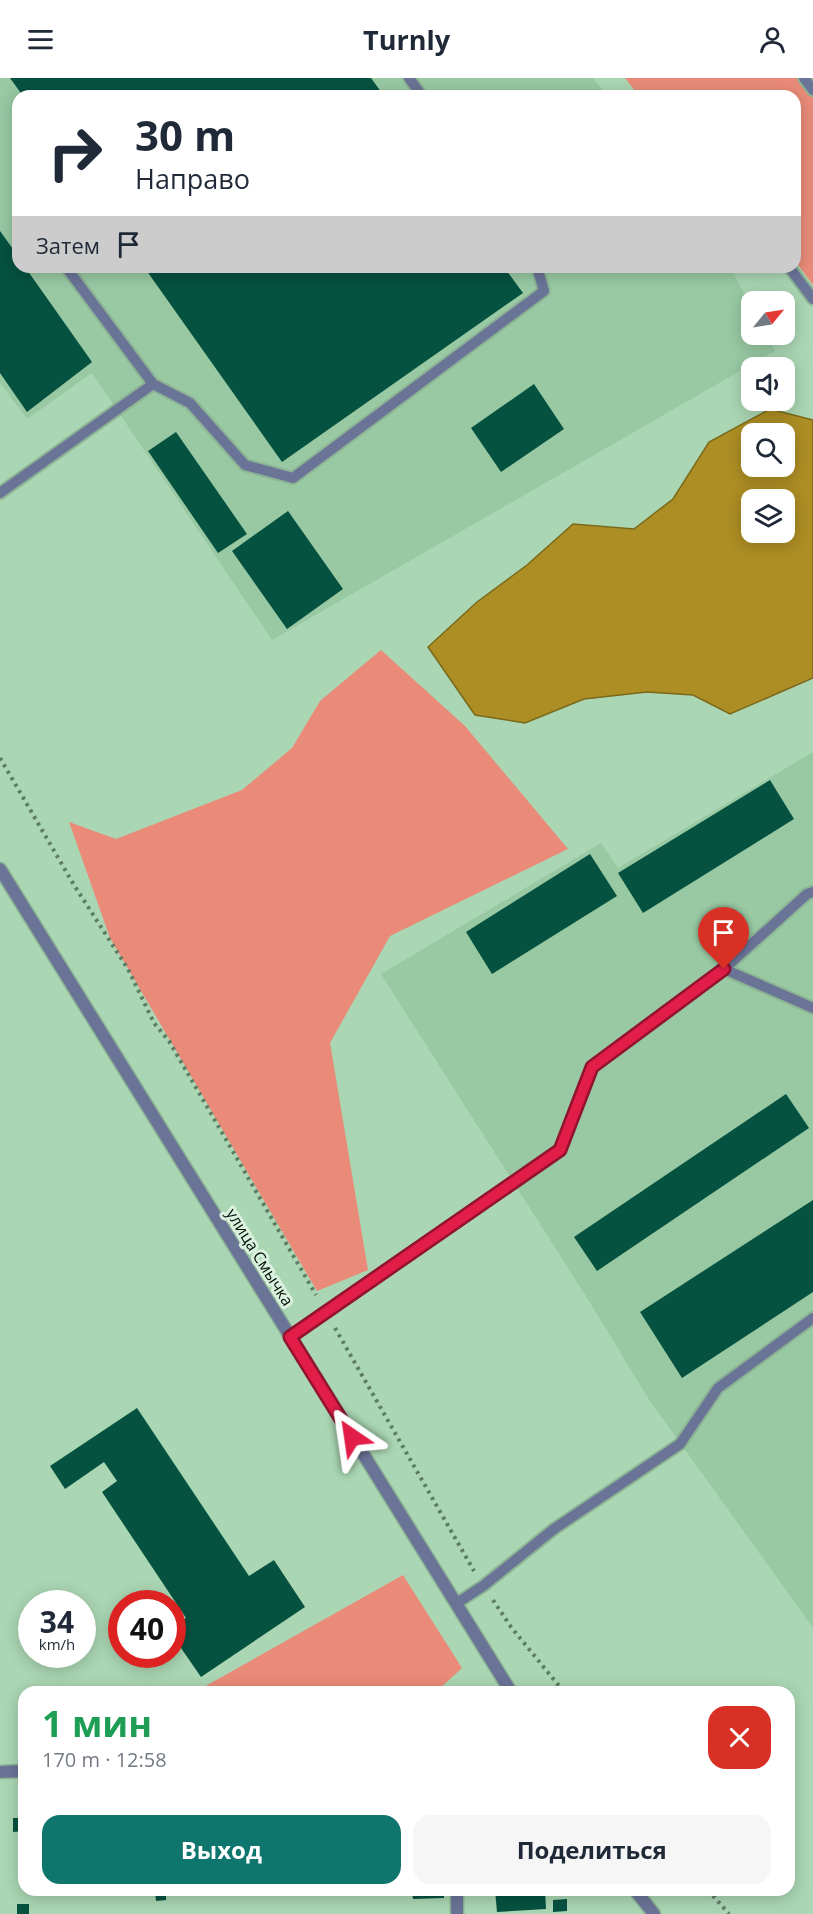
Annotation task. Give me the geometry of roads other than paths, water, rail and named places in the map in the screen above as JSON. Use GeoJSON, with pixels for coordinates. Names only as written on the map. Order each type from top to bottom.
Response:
{"type":"FeatureCollection","features":[{"type":"Feature","properties":{"kind":"street","name":"улица Смычка"},"geometry":{"type":"LineString","coordinates":[[0,869],[507,1686]]}},
{"type":"Feature","properties":{"kind":"street"},"geometry":{"type":"LineString","coordinates":[[0,1772],[18,1771]]}},
{"type":"Feature","properties":{"kind":"street"},"geometry":{"type":"LineString","coordinates":[[457,1896],[457,1914]]}},
{"type":"Feature","properties":{"kind":"street"},"geometry":{"type":"LineString","coordinates":[[640,1896],[654,1914]]}},
{"type":"Feature","properties":{"kind":"lane"},"geometry":{"type":"LineString","coordinates":[[804,78],[813,90]]}},
{"type":"Feature","properties":{"kind":"lane"},"geometry":{"type":"LineString","coordinates":[[70,273],[153,384],[190,403],[245,465],[293,478],[544,291],[539,273]]}},
{"type":"Feature","properties":{"kind":"lane"},"geometry":{"type":"LineString","coordinates":[[794,273],[813,299]]}},
{"type":"Feature","properties":{"kind":"lane"},"geometry":{"type":"LineString","coordinates":[[0,493],[153,384]]}},
{"type":"Feature","properties":{"kind":"lane"},"geometry":{"type":"LineString","coordinates":[[290,1337],[560,1150],[592,1067],[724,969],[807,894],[813,892]]}},
{"type":"Feature","properties":{"kind":"lane"},"geometry":{"type":"LineString","coordinates":[[724,969],[813,1008]]}},
{"type":"Feature","properties":{"kind":"lane"},"geometry":{"type":"LineString","coordinates":[[457,1603],[483,1586],[554,1529],[680,1444],[718,1388],[813,1318]]}}]}
